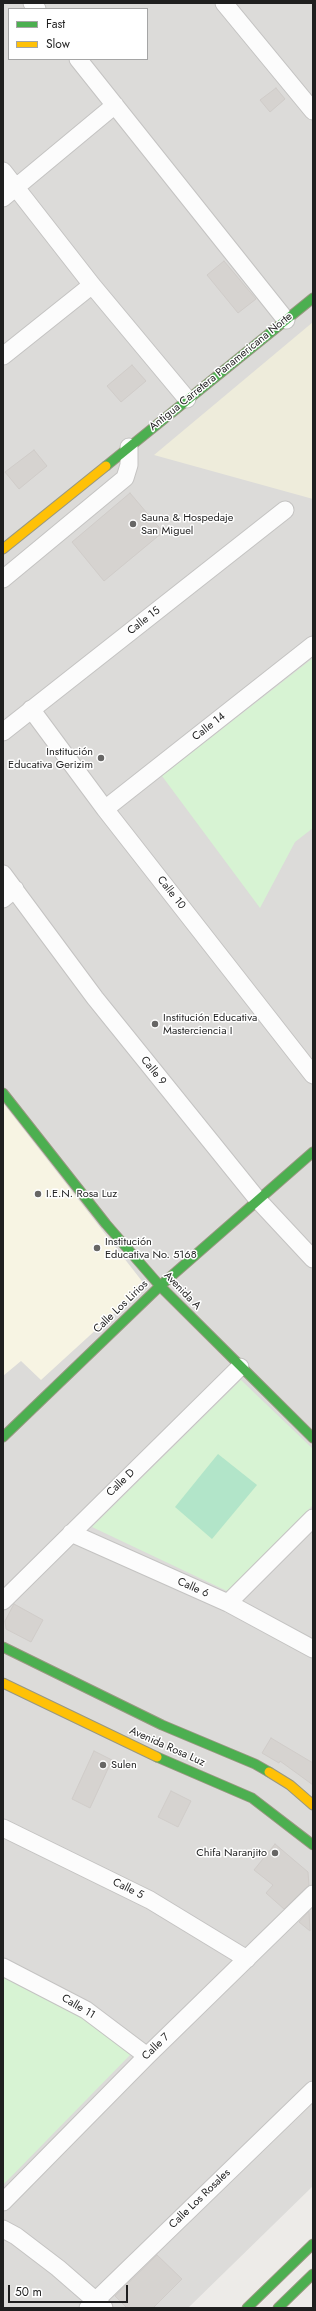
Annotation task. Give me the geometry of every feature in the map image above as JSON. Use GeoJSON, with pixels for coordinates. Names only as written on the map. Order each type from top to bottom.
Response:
{"type":"FeatureCollection","features":[{"type":"Feature","properties":{"kind":"main road","name":"Antigua Carretera Panamericana Norte"},"geometry":{"type":"LineString","coordinates":[[3,549],[313,298]]}},
{"type":"Feature","properties":{"kind":"main road","name":"Avenida A"},"geometry":{"type":"LineString","coordinates":[[3,1093],[106,1224],[160,1286],[313,1438]]}},
{"type":"Feature","properties":{"kind":"main road","name":"Calle Los Lirios"},"geometry":{"type":"LineString","coordinates":[[3,1437],[160,1286],[313,1152]]}},
{"type":"Feature","properties":{"kind":"main road","name":"Avenida Rosa Luz"},"geometry":{"type":"LineString","coordinates":[[3,1648],[162,1725],[255,1764],[290,1785],[313,1805]]}},
{"type":"Feature","properties":{"kind":"main road","name":"Avenida Rosa Luz"},"geometry":{"type":"LineString","coordinates":[[3,1683],[149,1753],[252,1798],[313,1845]]}},
{"type":"Feature","properties":{"kind":"main road"},"geometry":{"type":"LineString","coordinates":[[247,2308],[313,2244]]}},
{"type":"Feature","properties":{"kind":"main road"},"geometry":{"type":"LineString","coordinates":[[278,2308],[313,2274]]}},
{"type":"Feature","properties":{"kind":"street"},"geometry":{"type":"LineString","coordinates":[[224,3],[313,111]]}},
{"type":"Feature","properties":{"kind":"street"},"geometry":{"type":"LineString","coordinates":[[79,60],[286,320]]}},
{"type":"Feature","properties":{"kind":"street"},"geometry":{"type":"LineString","coordinates":[[3,198],[115,105]]}},
{"type":"Feature","properties":{"kind":"street"},"geometry":{"type":"LineString","coordinates":[[3,171],[92,284],[187,399]]}},
{"type":"Feature","properties":{"kind":"street"},"geometry":{"type":"LineString","coordinates":[[3,356],[92,284]]}},
{"type":"Feature","properties":{"kind":"street"},"geometry":{"type":"LineString","coordinates":[[3,579],[125,478],[130,465],[129,447]]}},
{"type":"Feature","properties":{"kind":"street","name":"Calle 15"},"geometry":{"type":"LineString","coordinates":[[3,732],[285,510]]}},
{"type":"Feature","properties":{"kind":"street","name":"Calle 14"},"geometry":{"type":"LineString","coordinates":[[105,809],[313,646]]}},
{"type":"Feature","properties":{"kind":"street","name":"Calle 10"},"geometry":{"type":"LineString","coordinates":[[31,709],[105,809],[313,1075]]}},
{"type":"Feature","properties":{"kind":"street","name":"Calle 9"},"geometry":{"type":"LineString","coordinates":[[3,874],[9,894],[258,1200],[313,1259]]}},
{"type":"Feature","properties":{"kind":"street","name":"Calle D"},"geometry":{"type":"LineString","coordinates":[[3,1601],[240,1367]]}},
{"type":"Feature","properties":{"kind":"street"},"geometry":{"type":"LineString","coordinates":[[228,1603],[313,1518]]}},
{"type":"Feature","properties":{"kind":"street","name":"Calle 6"},"geometry":{"type":"LineString","coordinates":[[71,1533],[228,1603],[313,1649]]}},
{"type":"Feature","properties":{"kind":"street","name":"Calle 5"},"geometry":{"type":"LineString","coordinates":[[3,1828],[150,1900],[247,1959]]}},
{"type":"Feature","properties":{"kind":"street","name":"Calle 7"},"geometry":{"type":"LineString","coordinates":[[3,2202],[147,2056],[313,1894]]}},
{"type":"Feature","properties":{"kind":"street","name":"Calle 11"},"geometry":{"type":"LineString","coordinates":[[3,1967],[86,2010],[147,2056]]}},
{"type":"Feature","properties":{"kind":"street","name":"Calle Los Rosales"},"geometry":{"type":"LineString","coordinates":[[96,2306],[313,2090]]}},
{"type":"Feature","properties":{"kind":"street"},"geometry":{"type":"LineString","coordinates":[[3,2229],[16,2236],[58,2268],[96,2306]]}},
{"type":"Feature","properties":{"kind":"shaded area"},"geometry":{"type":"Polygon","coordinates":[[[3,3],[313,3],[313,2186],[188,2308],[3,2308],[3,3]]]}},
{"type":"Feature","properties":{"kind":"shaded area"},"geometry":{"type":"Polygon","coordinates":[[[313,322],[313,499],[154,455],[313,322]]]}},
{"type":"Feature","properties":{"kind":"shaded area","name":"I.E.N. Rosa Luz"},"geometry":{"type":"Polygon","coordinates":[[[3,1103],[145,1285],[41,1380],[21,1361],[3,1376],[3,1103]]]}},
{"type":"Feature","properties":{"kind":"green space"},"geometry":{"type":"Polygon","coordinates":[[[313,658],[313,828],[295,842],[260,908],[162,776],[313,658]]]}},
{"type":"Feature","properties":{"kind":"green space"},"geometry":{"type":"Polygon","coordinates":[[[241,1380],[313,1449],[313,1505],[227,1591],[92,1527],[241,1380]]]}},
{"type":"Feature","properties":{"kind":"green space"},"geometry":{"type":"Polygon","coordinates":[[[218,1454],[257,1485],[212,1539],[175,1507],[218,1454]]]}},
{"type":"Feature","properties":{"kind":"green space"},"geometry":{"type":"Polygon","coordinates":[[[3,1975],[80,2016],[132,2053],[3,2185],[3,1975]]]}},
{"type":"Feature","properties":{"kind":"building"},"geometry":{"type":"Polygon","coordinates":[[[276,88],[285,99],[270,112],[260,100],[276,88]]]}},
{"type":"Feature","properties":{"kind":"building"},"geometry":{"type":"Polygon","coordinates":[[[224,261],[256,299],[238,313],[207,275],[224,261]]]}},
{"type":"Feature","properties":{"kind":"building"},"geometry":{"type":"Polygon","coordinates":[[[132,365],[146,381],[121,402],[107,386],[132,365]]]}},
{"type":"Feature","properties":{"kind":"building"},"geometry":{"type":"Polygon","coordinates":[[[34,450],[47,466],[19,489],[5,472],[34,450]]]}},
{"type":"Feature","properties":{"kind":"building"},"geometry":{"type":"Polygon","coordinates":[[[130,493],[163,532],[104,581],[72,542],[130,493]]]}},
{"type":"Feature","properties":{"kind":"building"},"geometry":{"type":"Polygon","coordinates":[[[14,1604],[43,1620],[31,1642],[6,1629],[5,1621],[14,1604]]]}},
{"type":"Feature","properties":{"kind":"building"},"geometry":{"type":"Polygon","coordinates":[[[271,1738],[313,1763],[313,1785],[280,1761],[279,1763],[262,1753],[271,1738]]]}},
{"type":"Feature","properties":{"kind":"building"},"geometry":{"type":"Polygon","coordinates":[[[94,1751],[112,1760],[90,1808],[72,1799],[94,1751]]]}},
{"type":"Feature","properties":{"kind":"building"},"geometry":{"type":"Polygon","coordinates":[[[171,1791],[191,1801],[178,1827],[158,1817],[171,1791]]]}},
{"type":"Feature","properties":{"kind":"building"},"geometry":{"type":"Polygon","coordinates":[[[275,1844],[308,1872],[309,1885],[284,1909],[266,1893],[273,1885],[254,1870],[275,1844]]]}},
{"type":"Feature","properties":{"kind":"building"},"geometry":{"type":"Polygon","coordinates":[[[309,1911],[310,1931],[299,1922],[309,1911]]]}},
{"type":"Feature","properties":{"kind":"building"},"geometry":{"type":"Polygon","coordinates":[[[157,2255],[182,2279],[153,2308],[127,2308],[115,2296],[157,2255]]]}},
{"type":"Feature","properties":{"kind":"traffic: fast"},"geometry":{"type":"LineString","coordinates":[[106,466],[313,298]]}},
{"type":"Feature","properties":{"kind":"traffic: fast"},"geometry":{"type":"LineString","coordinates":[[3,1093],[106,1224],[160,1286],[313,1438]]}},
{"type":"Feature","properties":{"kind":"traffic: fast"},"geometry":{"type":"LineString","coordinates":[[3,1437],[160,1286],[313,1152]]}},
{"type":"Feature","properties":{"kind":"traffic: fast"},"geometry":{"type":"LineString","coordinates":[[3,1647],[162,1725],[255,1764],[269,1772]]}},
{"type":"Feature","properties":{"kind":"traffic: fast"},"geometry":{"type":"LineString","coordinates":[[157,1757],[252,1798],[313,1845]]}},
{"type":"Feature","properties":{"kind":"traffic: fast"},"geometry":{"type":"LineString","coordinates":[[247,2308],[313,2244]]}},
{"type":"Feature","properties":{"kind":"traffic: fast"},"geometry":{"type":"LineString","coordinates":[[278,2308],[313,2274]]}},
{"type":"Feature","properties":{"kind":"traffic: slow"},"geometry":{"type":"LineString","coordinates":[[3,549],[106,466]]}},
{"type":"Feature","properties":{"kind":"traffic: slow"},"geometry":{"type":"LineString","coordinates":[[3,1683],[157,1757]]}},
{"type":"Feature","properties":{"kind":"traffic: slow"},"geometry":{"type":"LineString","coordinates":[[269,1772],[290,1785],[313,1805]]}},
{"type":"Feature","properties":{"kind":"place","name":"Sauna & Hospedaje San Miguel"},"geometry":{"type":"Point","coordinates":[133,524]}},
{"type":"Feature","properties":{"kind":"place","name":"Institución Educativa Gerizim"},"geometry":{"type":"Point","coordinates":[101,758]}},
{"type":"Feature","properties":{"kind":"place","name":"Institución Educativa Masterciencia I"},"geometry":{"type":"Point","coordinates":[155,1024]}},
{"type":"Feature","properties":{"kind":"place","name":"I.E.N. Rosa Luz"},"geometry":{"type":"Point","coordinates":[38,1194]}},
{"type":"Feature","properties":{"kind":"place","name":"Institución Educativa No. 5168"},"geometry":{"type":"Point","coordinates":[97,1248]}},
{"type":"Feature","properties":{"kind":"place","name":"Sulen"},"geometry":{"type":"Point","coordinates":[103,1765]}},
{"type":"Feature","properties":{"kind":"place","name":"Chifa Naranjito"},"geometry":{"type":"Point","coordinates":[275,1853]}}]}
